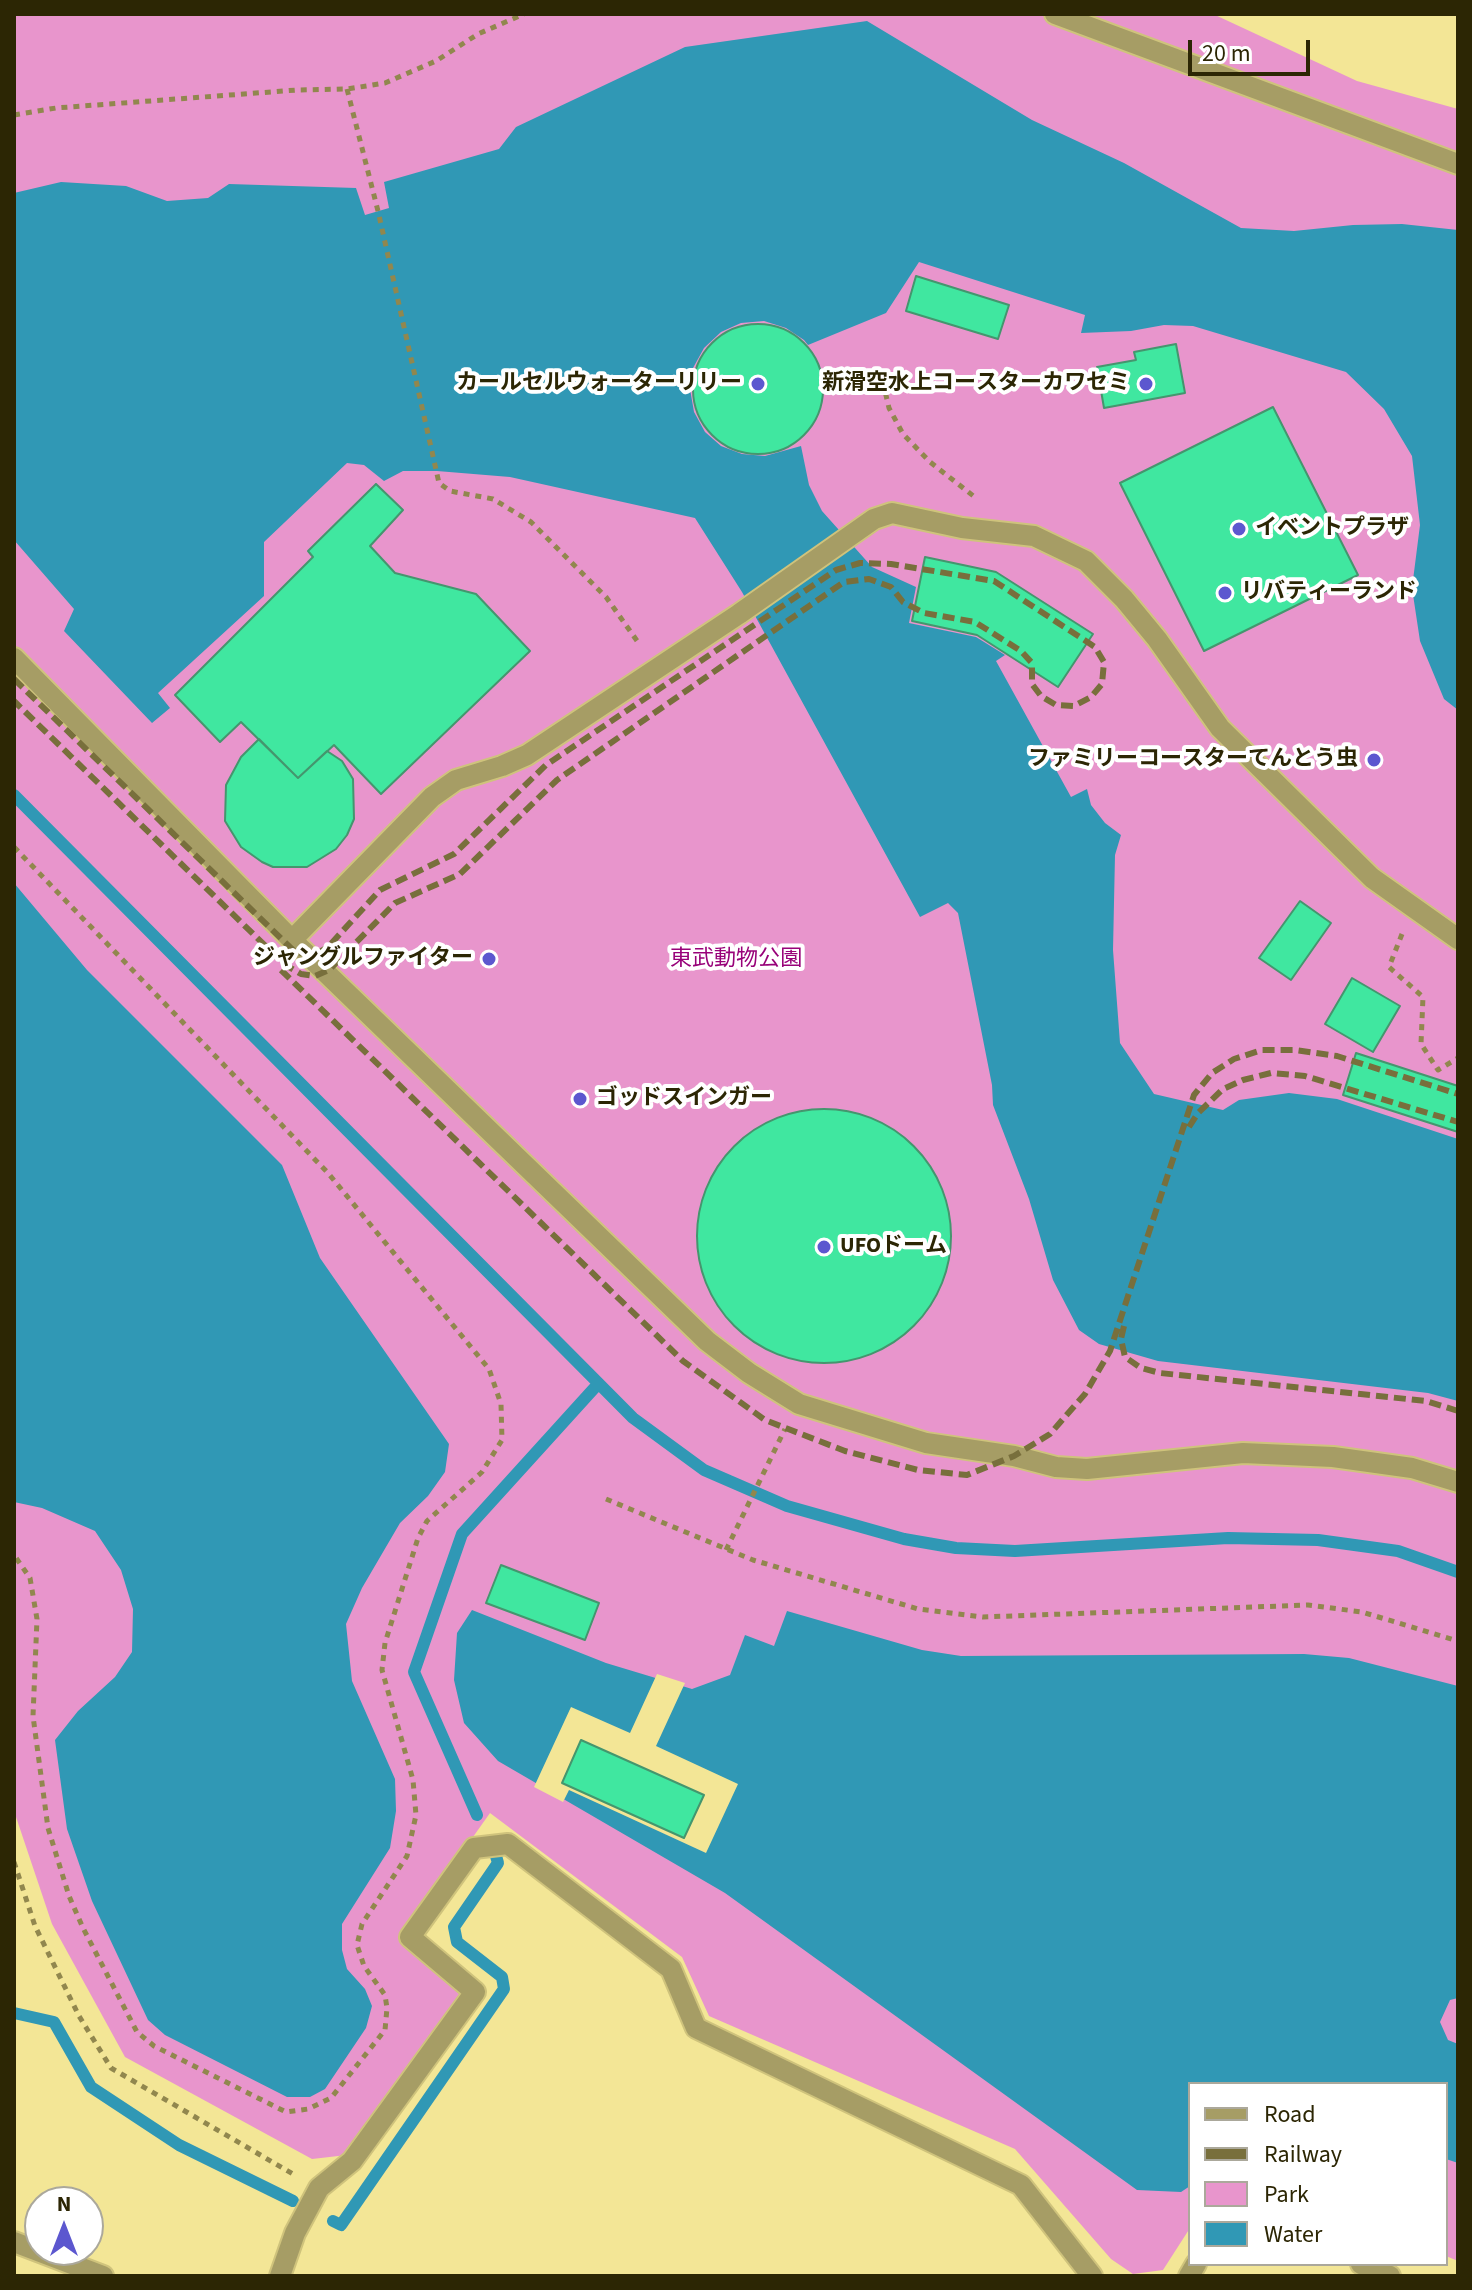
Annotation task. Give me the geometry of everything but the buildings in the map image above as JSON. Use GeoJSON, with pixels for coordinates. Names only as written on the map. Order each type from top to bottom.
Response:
{"type":"FeatureCollection","features":[{"type":"Feature","properties":{"kind":"street"},"geometry":{"type":"LineString","coordinates":[[1055,14],[1458,164]]}},
{"type":"Feature","properties":{"kind":"street"},"geometry":{"type":"LineString","coordinates":[[292,940],[432,797],[456,780],[527,755],[739,614],[874,519],[892,513],[962,528],[1034,536],[1086,561],[1149,629],[1220,728],[1372,878],[1458,939]]}},
{"type":"Feature","properties":{"kind":"street"},"geometry":{"type":"LineString","coordinates":[[14,658],[292,940],[707,1341],[749,1373],[799,1404],[926,1443],[1014,1456],[1056,1467],[1087,1469],[1243,1453],[1333,1457],[1412,1468],[1458,1482]]}},
{"type":"Feature","properties":{"kind":"street"},"geometry":{"type":"LineString","coordinates":[[280,2276],[295,2233],[319,2188],[352,2161],[475,1992],[410,1937],[474,1848],[508,1844],[671,1969],[696,2028],[1021,2185],[1092,2276]]}},
{"type":"Feature","properties":{"kind":"street"},"geometry":{"type":"LineString","coordinates":[[14,2242],[103,2276]]}},
{"type":"Feature","properties":{"kind":"street"},"geometry":{"type":"LineString","coordinates":[[1366,2266],[1390,2276]]}},
{"type":"Feature","properties":{"kind":"path"},"geometry":{"type":"LineString","coordinates":[[14,115],[71,107],[347,89],[385,83],[436,61],[478,34],[524,14]]}},
{"type":"Feature","properties":{"kind":"path"},"geometry":{"type":"LineString","coordinates":[[347,89],[378,211],[439,483],[450,491],[493,499],[531,522],[606,597],[657,669]]}},
{"type":"Feature","properties":{"kind":"path"},"geometry":{"type":"LineString","coordinates":[[880,370],[889,408],[903,434],[930,462],[984,503]]}},
{"type":"Feature","properties":{"kind":"path"},"geometry":{"type":"LineString","coordinates":[[14,847],[328,1173],[489,1369],[501,1404],[502,1440],[482,1472],[427,1521],[418,1538],[385,1643],[382,1670],[413,1780],[416,1815],[407,1856],[362,1924],[357,1945],[364,1966],[385,1995],[385,2030],[331,2098],[308,2109],[286,2112],[154,2046],[137,2032],[69,1896],[48,1828],[33,1716],[37,1619],[30,1578],[14,1555]]}},
{"type":"Feature","properties":{"kind":"path"},"geometry":{"type":"LineString","coordinates":[[1413,907],[1389,967],[1423,997],[1421,1044],[1438,1070],[1458,1058]]}},
{"type":"Feature","properties":{"kind":"path"},"geometry":{"type":"LineString","coordinates":[[726,1550],[772,1453]]}},
{"type":"Feature","properties":{"kind":"path"},"geometry":{"type":"LineString","coordinates":[[606,1499],[753,1560],[918,1609],[983,1617],[1308,1605],[1362,1612],[1458,1641]]}},
{"type":"Feature","properties":{"kind":"path"},"geometry":{"type":"LineString","coordinates":[[14,1862],[35,1926],[79,2016],[111,2068],[319,2188]]}},
{"type":"Feature","properties":{"kind":"green space","name":"東武動物公園"},"geometry":{"type":"Polygon","coordinates":[[[14,14],[1213,14],[1357,81],[1458,109],[1458,2261],[1448,2257],[1448,2082],[1188,2082],[1188,2231],[1163,2270],[1133,2274],[1111,2259],[1015,2149],[709,2016],[682,1957],[490,1813],[402,1937],[463,1990],[347,2155],[312,2159],[125,2057],[52,1924],[14,1811],[14,14]]]}},
{"type":"Feature","properties":{"kind":"water"},"geometry":{"type":"Polygon","coordinates":[[[867,21],[1032,120],[1124,163],[1241,228],[1294,231],[1402,224],[1458,230],[1458,710],[1444,699],[1420,641],[1412,588],[1420,525],[1412,456],[1384,409],[1346,372],[1193,326],[1164,325],[1131,331],[1081,333],[1085,315],[919,262],[886,313],[808,345],[786,328],[764,321],[741,323],[721,332],[704,348],[693,368],[690,389],[694,412],[705,432],[721,446],[742,454],[765,456],[801,446],[809,485],[822,511],[872,567],[916,587],[909,623],[976,637],[1005,655],[996,661],[1071,797],[1087,789],[1091,805],[1105,823],[1121,835],[1115,855],[1113,950],[1120,1043],[1154,1094],[1223,1110],[1239,1100],[1289,1093],[1337,1099],[1458,1139],[1458,1401],[1428,1393],[1158,1361],[1099,1344],[1079,1330],[1053,1280],[1029,1199],[993,1105],[992,1085],[958,913],[948,903],[920,917],[742,592],[695,518],[510,477],[403,471],[384,481],[364,465],[347,463],[264,542],[264,596],[158,693],[170,708],[152,723],[64,631],[74,609],[14,540],[14,193],[61,182],[126,186],[167,201],[208,198],[229,184],[356,188],[365,215],[389,208],[384,182],[499,149],[516,127],[685,47],[867,21]]]}},
{"type":"Feature","properties":{"kind":"water"},"geometry":{"type":"Polygon","coordinates":[[[14,883],[87,970],[282,1165],[320,1258],[449,1444],[445,1472],[428,1496],[400,1523],[362,1588],[346,1624],[352,1681],[395,1779],[396,1811],[390,1848],[342,1924],[342,1950],[347,1969],[365,1989],[372,2006],[366,2028],[325,2089],[310,2097],[287,2097],[165,2035],[148,2020],[92,1901],[67,1829],[55,1740],[78,1711],[115,1677],[132,1652],[133,1609],[121,1570],[95,1531],[42,1508],[14,1502],[14,883]]]}},
{"type":"Feature","properties":{"kind":"water"},"geometry":{"type":"Polygon","coordinates":[[[472,1610],[606,1663],[692,1689],[730,1675],[745,1635],[774,1646],[787,1611],[922,1650],[961,1656],[1304,1654],[1349,1658],[1458,1686],[1458,1998],[1450,2000],[1440,2022],[1448,2040],[1458,2044],[1458,2163],[1448,2160],[1448,2082],[1188,2082],[1188,2187],[1181,2192],[1137,2190],[725,1893],[498,1761],[464,1723],[454,1680],[457,1633],[472,1610]]]}},
{"type":"Feature","properties":{"kind":"pier"},"geometry":{"type":"Polygon","coordinates":[[[657,1674],[685,1683],[656,1746],[738,1784],[706,1853],[569,1790],[563,1802],[534,1787],[571,1707],[630,1733],[657,1674]]]}},
{"type":"Feature","properties":{"kind":"waterway"},"geometry":{"type":"LineString","coordinates":[[14,795],[633,1418],[704,1470],[787,1506],[904,1539],[956,1548],[1015,1551],[1228,1538],[1318,1540],[1398,1551],[1458,1572]]}},
{"type":"Feature","properties":{"kind":"waterway"},"geometry":{"type":"LineString","coordinates":[[477,1815],[414,1672],[462,1534],[598,1384]]}},
{"type":"Feature","properties":{"kind":"waterway"},"geometry":{"type":"LineString","coordinates":[[333,2221],[341,2225],[504,1989],[502,1977],[457,1942],[454,1927],[498,1863],[496,1856]]}},
{"type":"Feature","properties":{"kind":"waterway"},"geometry":{"type":"LineString","coordinates":[[14,2013],[54,2022],[91,2087],[179,2145],[293,2201]]}},
{"type":"Feature","properties":{"kind":"railway"},"geometry":{"type":"LineString","coordinates":[[14,679],[295,952],[314,955],[328,947],[380,890],[454,854],[546,765],[836,570],[860,563],[891,564],[994,581],[1095,647],[1104,662],[1102,684],[1091,697],[1074,706],[1056,705],[1041,696],[1032,684],[1032,663],[1021,651],[975,622],[924,613],[903,602],[891,587],[869,579],[844,582],[557,780],[460,874],[395,903],[329,970],[315,976],[301,974],[284,964],[14,701]]}},
{"type":"Feature","properties":{"kind":"railway"},"geometry":{"type":"LineString","coordinates":[[281,970],[683,1361],[765,1420],[845,1451],[918,1470],[967,1475],[1014,1456],[1050,1434],[1085,1394],[1110,1351],[1194,1095],[1212,1073],[1234,1059],[1262,1050],[1295,1050],[1337,1056],[1458,1094]]}},
{"type":"Feature","properties":{"kind":"railway"},"geometry":{"type":"LineString","coordinates":[[1189,1127],[1198,1113],[1223,1089],[1271,1073],[1305,1076],[1458,1122]]}},
{"type":"Feature","properties":{"kind":"railway"},"geometry":{"type":"LineString","coordinates":[[1124,1326],[1121,1339],[1125,1357],[1141,1368],[1160,1373],[1426,1401],[1458,1411]]}},
{"type":"Feature","properties":{"kind":"place","name":"カールセルウォーターリリー"},"geometry":{"type":"Point","coordinates":[758,384]}},
{"type":"Feature","properties":{"kind":"place","name":"新滑空水上コースターカワセミ"},"geometry":{"type":"Point","coordinates":[1146,384]}},
{"type":"Feature","properties":{"kind":"place","name":"イベントプラザ"},"geometry":{"type":"Point","coordinates":[1239,529]}},
{"type":"Feature","properties":{"kind":"place","name":"リバティーランド"},"geometry":{"type":"Point","coordinates":[1225,593]}},
{"type":"Feature","properties":{"kind":"place","name":"ファミリーコースターてんとう虫"},"geometry":{"type":"Point","coordinates":[1374,760]}},
{"type":"Feature","properties":{"kind":"place","name":"ジャングルファイター"},"geometry":{"type":"Point","coordinates":[489,959]}},
{"type":"Feature","properties":{"kind":"place","name":"ゴッドスインガー"},"geometry":{"type":"Point","coordinates":[580,1099]}},
{"type":"Feature","properties":{"kind":"place","name":"UFOドーム"},"geometry":{"type":"Point","coordinates":[824,1247]}}]}
